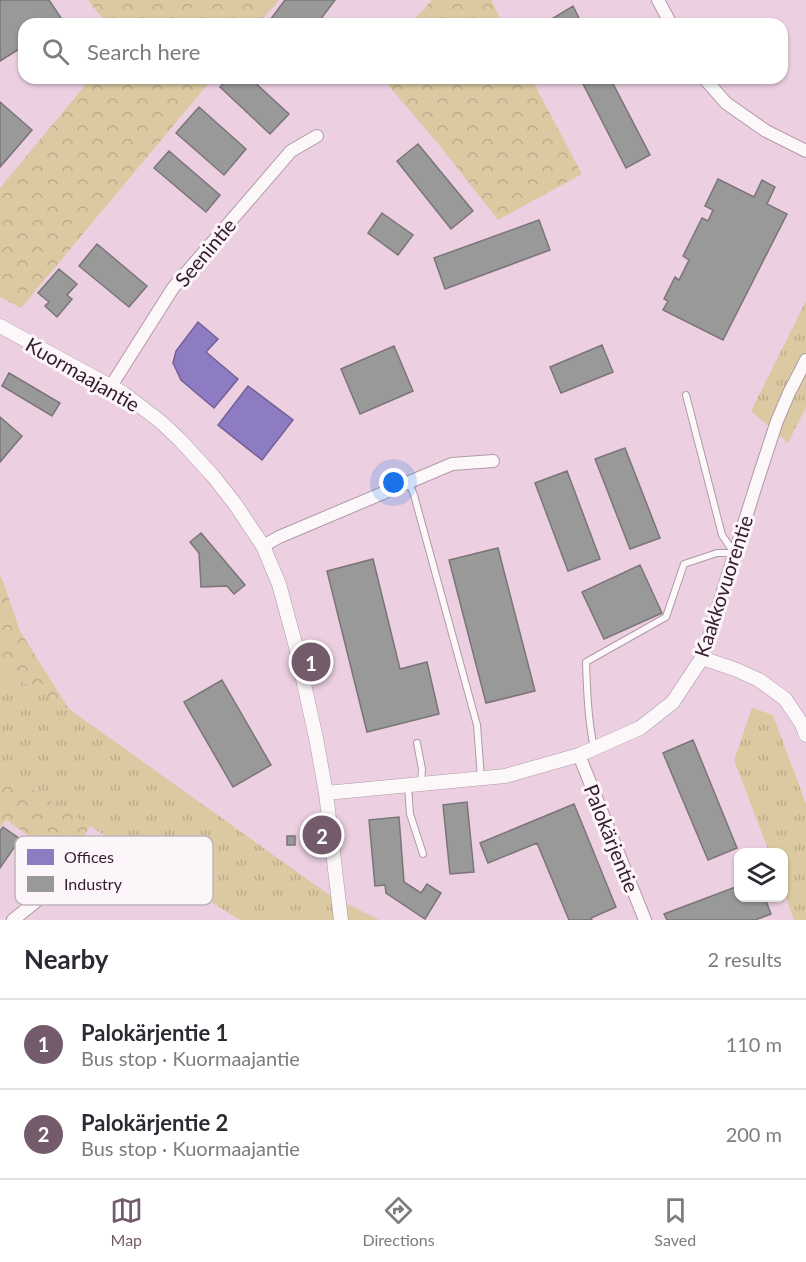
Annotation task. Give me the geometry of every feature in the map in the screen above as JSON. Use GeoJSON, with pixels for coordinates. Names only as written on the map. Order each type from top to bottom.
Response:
{"type":"FeatureCollection","features":[{"type":"Feature","properties":{"kind":"street"},"geometry":{"type":"LineString","coordinates":[[658,0],[668,18]]}},
{"type":"Feature","properties":{"kind":"street"},"geometry":{"type":"LineString","coordinates":[[709,84],[726,103],[766,131],[806,151]]}},
{"type":"Feature","properties":{"kind":"street","name":"Seenintie"},"geometry":{"type":"LineString","coordinates":[[111,386],[173,288],[291,151],[317,136]]}},
{"type":"Feature","properties":{"kind":"street","name":"Kuormaajantie"},"geometry":{"type":"LineString","coordinates":[[0,326],[111,386],[161,422],[213,476],[263,546],[279,584],[315,730],[326,793],[341,920]]}},
{"type":"Feature","properties":{"kind":"street","name":"Kaakkovuorentie"},"geometry":{"type":"LineString","coordinates":[[326,793],[505,776],[579,755],[640,728],[674,702],[702,658],[777,421],[805,363]]}},
{"type":"Feature","properties":{"kind":"street"},"geometry":{"type":"LineString","coordinates":[[263,546],[279,537],[452,464],[493,461]]}},
{"type":"Feature","properties":{"kind":"street"},"geometry":{"type":"LineString","coordinates":[[702,658],[759,680],[785,699],[802,724],[806,735]]}},
{"type":"Feature","properties":{"kind":"street","name":"Palokärjentie"},"geometry":{"type":"LineString","coordinates":[[579,755],[645,920]]}},
{"type":"Feature","properties":{"kind":"street"},"geometry":{"type":"LineString","coordinates":[[13,920],[32,905]]}},
{"type":"Feature","properties":{"kind":"lane"},"geometry":{"type":"LineString","coordinates":[[686,395],[722,535],[735,553]]}},
{"type":"Feature","properties":{"kind":"lane"},"geometry":{"type":"LineString","coordinates":[[409,482],[477,725],[481,779]]}},
{"type":"Feature","properties":{"kind":"lane"},"geometry":{"type":"LineString","coordinates":[[594,748],[587,695],[586,662],[666,617],[684,564],[717,553],[735,553]]}},
{"type":"Feature","properties":{"kind":"lane"},"geometry":{"type":"LineString","coordinates":[[417,743],[422,769],[415,785],[410,814],[423,854]]}},
{"type":"Feature","properties":{"kind":"green space"},"geometry":{"type":"Polygon","coordinates":[[[88,0],[279,0],[263,18],[103,18],[88,0]]]}},
{"type":"Feature","properties":{"kind":"green space"},"geometry":{"type":"Polygon","coordinates":[[[432,0],[491,0],[500,18],[416,18],[432,0]]]}},
{"type":"Feature","properties":{"kind":"green space"},"geometry":{"type":"Polygon","coordinates":[[[86,84],[208,84],[21,308],[0,297],[0,188],[86,84]]]}},
{"type":"Feature","properties":{"kind":"green space"},"geometry":{"type":"Polygon","coordinates":[[[387,84],[534,84],[582,174],[498,220],[440,146],[387,84]]]}},
{"type":"Feature","properties":{"kind":"green space"},"geometry":{"type":"Polygon","coordinates":[[[806,301],[806,407],[788,443],[751,411],[806,301]]]}},
{"type":"Feature","properties":{"kind":"green space"},"geometry":{"type":"Polygon","coordinates":[[[0,576],[20,631],[69,709],[0,669],[0,576]]]}},
{"type":"Feature","properties":{"kind":"green space"},"geometry":{"type":"Polygon","coordinates":[[[0,669],[69,709],[328,894],[379,920],[240,920],[213,903],[213,836],[106,836],[0,770],[0,669]]]}},
{"type":"Feature","properties":{"kind":"green space"},"geometry":{"type":"Polygon","coordinates":[[[752,708],[773,715],[806,804],[806,920],[794,920],[788,902],[788,848],[767,848],[734,760],[752,708]]]}},
{"type":"Feature","properties":{"kind":"green space"},"geometry":{"type":"Polygon","coordinates":[[[0,770],[90,825],[85,836],[29,836],[6,820],[0,827],[0,770]]]}},
{"type":"Feature","properties":{"kind":"building: Offices"},"geometry":{"type":"Polygon","coordinates":[[[198,322],[218,339],[206,352],[238,379],[214,408],[181,380],[173,363],[176,351],[198,322]]]}},
{"type":"Feature","properties":{"kind":"building: Offices"},"geometry":{"type":"Polygon","coordinates":[[[248,386],[293,420],[262,460],[218,425],[248,386]]]}},
{"type":"Feature","properties":{"kind":"building: Industry"},"geometry":{"type":"Polygon","coordinates":[[[0,0],[49,0],[61,18],[18,18],[18,50],[0,61],[0,0]]]}},
{"type":"Feature","properties":{"kind":"building: Industry"},"geometry":{"type":"Polygon","coordinates":[[[285,0],[335,0],[322,18],[272,18],[285,0]]]}},
{"type":"Feature","properties":{"kind":"building: Industry"},"geometry":{"type":"Polygon","coordinates":[[[573,6],[579,18],[553,18],[573,6]]]}},
{"type":"Feature","properties":{"kind":"building: Industry"},"geometry":{"type":"Polygon","coordinates":[[[223,84],[256,84],[289,114],[270,134],[220,87],[223,84]]]}},
{"type":"Feature","properties":{"kind":"building: Industry"},"geometry":{"type":"Polygon","coordinates":[[[583,84],[613,84],[650,155],[626,168],[583,84]]]}},
{"type":"Feature","properties":{"kind":"building: Industry"},"geometry":{"type":"Polygon","coordinates":[[[0,102],[32,130],[0,167],[0,102]]]}},
{"type":"Feature","properties":{"kind":"building: Industry"},"geometry":{"type":"Polygon","coordinates":[[[199,107],[246,149],[224,175],[176,133],[199,107]]]}},
{"type":"Feature","properties":{"kind":"building: Industry"},"geometry":{"type":"Polygon","coordinates":[[[418,144],[473,211],[451,229],[397,161],[418,144]]]}},
{"type":"Feature","properties":{"kind":"building: Industry"},"geometry":{"type":"Polygon","coordinates":[[[169,151],[220,195],[206,212],[154,168],[169,151]]]}},
{"type":"Feature","properties":{"kind":"building: Industry"},"geometry":{"type":"Polygon","coordinates":[[[718,179],[754,197],[762,180],[775,187],[767,204],[787,214],[723,340],[663,310],[668,301],[664,299],[675,277],[679,280],[689,260],[683,256],[702,218],[708,221],[713,210],[705,206],[718,179]]]}},
{"type":"Feature","properties":{"kind":"building: Industry"},"geometry":{"type":"Polygon","coordinates":[[[382,213],[413,235],[398,255],[368,233],[382,213]]]}},
{"type":"Feature","properties":{"kind":"building: Industry"},"geometry":{"type":"Polygon","coordinates":[[[539,220],[550,250],[445,289],[434,258],[539,220]]]}},
{"type":"Feature","properties":{"kind":"building: Industry"},"geometry":{"type":"Polygon","coordinates":[[[97,244],[147,286],[129,307],[79,266],[97,244]]]}},
{"type":"Feature","properties":{"kind":"building: Industry"},"geometry":{"type":"Polygon","coordinates":[[[59,269],[77,284],[67,295],[72,299],[57,317],[45,306],[49,302],[38,293],[59,269]]]}},
{"type":"Feature","properties":{"kind":"building: Industry"},"geometry":{"type":"Polygon","coordinates":[[[602,345],[613,372],[561,393],[550,367],[602,345]]]}},
{"type":"Feature","properties":{"kind":"building: Industry"},"geometry":{"type":"Polygon","coordinates":[[[394,346],[413,391],[360,414],[341,369],[394,346]]]}},
{"type":"Feature","properties":{"kind":"building: Industry"},"geometry":{"type":"Polygon","coordinates":[[[9,373],[60,403],[52,416],[2,386],[9,373]]]}},
{"type":"Feature","properties":{"kind":"building: Industry"},"geometry":{"type":"Polygon","coordinates":[[[0,417],[22,436],[0,462],[0,417]]]}},
{"type":"Feature","properties":{"kind":"building: Industry"},"geometry":{"type":"Polygon","coordinates":[[[625,448],[660,538],[630,549],[595,459],[625,448]]]}},
{"type":"Feature","properties":{"kind":"building: Industry"},"geometry":{"type":"Polygon","coordinates":[[[567,471],[600,559],[568,571],[535,483],[567,471]]]}},
{"type":"Feature","properties":{"kind":"building: Industry"},"geometry":{"type":"Polygon","coordinates":[[[201,533],[245,585],[234,594],[227,586],[201,587],[199,553],[190,542],[201,533]]]}},
{"type":"Feature","properties":{"kind":"building: Industry"},"geometry":{"type":"Polygon","coordinates":[[[498,548],[535,691],[486,703],[449,560],[498,548]]]}},
{"type":"Feature","properties":{"kind":"building: Industry"},"geometry":{"type":"Polygon","coordinates":[[[373,559],[400,669],[427,662],[439,714],[367,732],[327,571],[373,559]]]}},
{"type":"Feature","properties":{"kind":"building: Industry"},"geometry":{"type":"Polygon","coordinates":[[[640,565],[662,613],[604,639],[582,592],[640,565]]]}},
{"type":"Feature","properties":{"kind":"building: Industry"},"geometry":{"type":"Polygon","coordinates":[[[222,680],[271,765],[233,787],[184,702],[222,680]]]}},
{"type":"Feature","properties":{"kind":"building: Industry"},"geometry":{"type":"Polygon","coordinates":[[[693,740],[737,848],[708,860],[663,753],[693,740]]]}},
{"type":"Feature","properties":{"kind":"building: Industry"},"geometry":{"type":"Polygon","coordinates":[[[467,802],[474,872],[450,874],[443,805],[467,802]]]}},
{"type":"Feature","properties":{"kind":"building: Industry"},"geometry":{"type":"Polygon","coordinates":[[[574,804],[616,907],[591,918],[592,920],[569,920],[537,843],[488,863],[480,843],[574,804]]]}},
{"type":"Feature","properties":{"kind":"building: Industry"},"geometry":{"type":"Polygon","coordinates":[[[399,817],[404,882],[421,893],[427,884],[441,893],[425,919],[386,893],[385,885],[375,886],[369,820],[399,817]]]}},
{"type":"Feature","properties":{"kind":"building: Industry"},"geometry":{"type":"Polygon","coordinates":[[[3,827],[16,836],[15,846],[0,868],[0,831],[3,827]]]}},
{"type":"Feature","properties":{"kind":"building: Industry"},"geometry":{"type":"Polygon","coordinates":[[[287,836],[295,836],[295,845],[287,845],[287,836]]]}},
{"type":"Feature","properties":{"kind":"building: Industry"},"geometry":{"type":"Polygon","coordinates":[[[734,888],[734,902],[766,902],[771,914],[755,920],[667,920],[664,914],[734,888]]]}},
{"type":"Feature","properties":{"kind":"place","name":"Palokärjentie 1"},"geometry":{"type":"Point","coordinates":[311,662]}},
{"type":"Feature","properties":{"kind":"place","name":"Palokärjentie 2"},"geometry":{"type":"Point","coordinates":[322,835]}}]}
